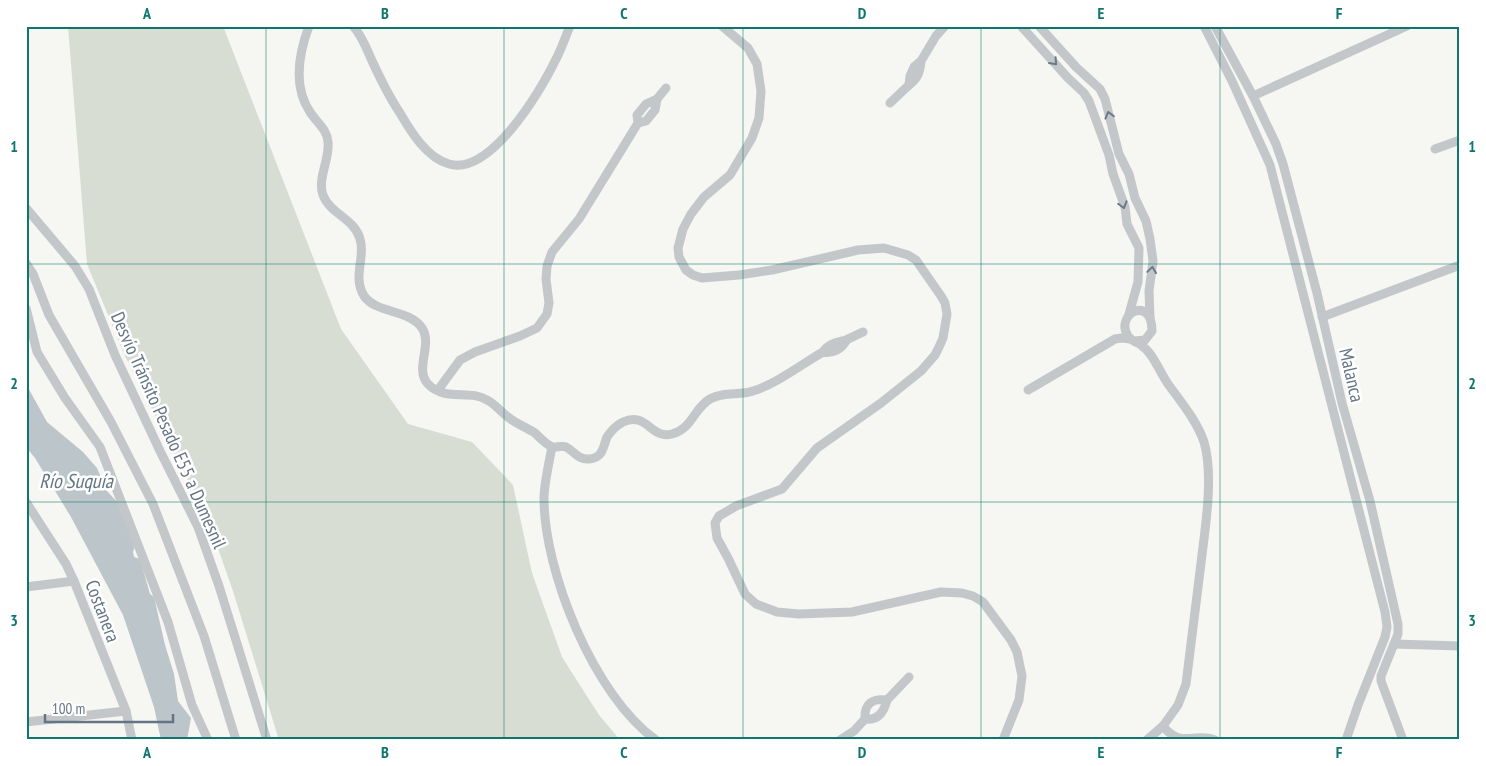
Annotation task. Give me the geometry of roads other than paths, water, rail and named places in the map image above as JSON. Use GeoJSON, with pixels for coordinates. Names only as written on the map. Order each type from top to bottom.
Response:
{"type":"FeatureCollection","features":[{"type":"Feature","properties":{"kind":"street"},"geometry":{"type":"LineString","coordinates":[[309,26],[300,58],[299,76],[306,105],[323,128],[328,141],[322,182],[323,196],[354,227],[360,238],[362,245],[359,283],[364,295],[374,304],[415,322],[423,330],[425,344],[423,373],[428,383],[438,390],[452,395],[475,396],[487,400],[513,421],[531,431],[552,447],[566,447],[580,458],[588,459],[595,458],[602,453],[611,432],[625,422],[639,420],[657,433],[663,435],[676,433],[692,420],[702,405],[715,396],[727,393],[746,393],[767,386],[823,352],[826,347],[839,341],[846,341],[863,332]]}},
{"type":"Feature","properties":{"kind":"street"},"geometry":{"type":"LineString","coordinates":[[353,26],[362,38],[390,96],[418,139],[432,155],[450,164],[460,165],[479,160],[517,123],[555,61],[570,26]]}},
{"type":"Feature","properties":{"kind":"street"},"geometry":{"type":"LineString","coordinates":[[722,26],[748,48],[757,64],[761,91],[759,118],[752,138],[730,175],[704,197],[690,214],[683,229],[678,248],[679,256],[686,270],[702,278],[740,275],[772,270],[858,250],[884,248],[908,255],[922,266],[945,303],[947,320],[935,355],[921,371],[880,404],[817,448],[782,489],[736,506],[719,516],[715,523],[716,538],[745,594],[756,604],[777,612],[799,614],[844,612],[941,592],[962,593],[973,596],[983,602],[1011,640],[1017,652],[1022,676],[1019,700],[1003,740]]}},
{"type":"Feature","properties":{"kind":"street"},"geometry":{"type":"LineString","coordinates":[[890,103],[910,85],[910,76],[914,67],[921,61],[936,36],[945,26]]}},
{"type":"Feature","properties":{"kind":"street"},"geometry":{"type":"LineString","coordinates":[[1021,26],[1084,93],[1089,101],[1107,150],[1112,174],[1125,207],[1127,224],[1139,248],[1138,282],[1128,317],[1126,332],[1155,360]]}},
{"type":"Feature","properties":{"kind":"street"},"geometry":{"type":"LineString","coordinates":[[1039,26],[1103,93],[1118,154],[1129,174],[1135,198],[1146,221],[1150,239],[1153,261],[1149,291],[1150,318],[1155,360],[1162,376],[1190,416],[1203,441],[1206,458],[1208,484],[1206,522],[1186,684],[1178,705],[1163,726],[1147,740]]}},
{"type":"Feature","properties":{"kind":"street"},"geometry":{"type":"LineString","coordinates":[[1204,26],[1232,81],[1270,165],[1385,612],[1387,627],[1384,637],[1346,740]]}},
{"type":"Feature","properties":{"kind":"street","name":"Malanca"},"geometry":{"type":"LineString","coordinates":[[1214,26],[1253,96],[1276,144],[1283,164],[1317,293],[1342,403],[1372,510],[1398,624],[1398,634],[1381,680],[1403,740]]}},
{"type":"Feature","properties":{"kind":"street"},"geometry":{"type":"LineString","coordinates":[[1253,96],[1407,26]]}},
{"type":"Feature","properties":{"kind":"street"},"geometry":{"type":"LineString","coordinates":[[1071,81],[1079,70]]}},
{"type":"Feature","properties":{"kind":"street"},"geometry":{"type":"LineString","coordinates":[[438,390],[460,360],[474,352],[537,328],[547,314],[549,303],[546,279],[547,266],[552,252],[579,219],[638,122],[646,121],[655,110],[657,99],[666,88]]}},
{"type":"Feature","properties":{"kind":"street"},"geometry":{"type":"LineString","coordinates":[[1435,149],[1460,140]]}},
{"type":"Feature","properties":{"kind":"street","name":"Desvío Tránsito Pesado E55 a Dumesnil"},"geometry":{"type":"LineString","coordinates":[[26,208],[75,266],[89,289],[115,355],[198,527],[267,740]]}},
{"type":"Feature","properties":{"kind":"street"},"geometry":{"type":"LineString","coordinates":[[26,263],[33,274],[49,315],[111,422],[153,504],[204,636],[236,740]]}},
{"type":"Feature","properties":{"kind":"street"},"geometry":{"type":"LineString","coordinates":[[1322,317],[1460,265]]}},
{"type":"Feature","properties":{"kind":"street"},"geometry":{"type":"LineString","coordinates":[[26,308],[37,352],[65,398],[100,447],[168,622],[192,705],[208,740]]}},
{"type":"Feature","properties":{"kind":"street"},"geometry":{"type":"LineString","coordinates":[[1103,346],[1133,311],[1142,310],[1150,318]]}},
{"type":"Feature","properties":{"kind":"street"},"geometry":{"type":"LineString","coordinates":[[1028,390],[1115,339],[1145,340],[1152,330]]}},
{"type":"Feature","properties":{"kind":"street"},"geometry":{"type":"LineString","coordinates":[[552,447],[545,479],[545,514],[554,564],[568,612],[612,692],[640,728],[656,740]]}},
{"type":"Feature","properties":{"kind":"street","name":"Costanera"},"geometry":{"type":"LineString","coordinates":[[26,502],[66,564],[74,581],[126,711],[132,740]]}},
{"type":"Feature","properties":{"kind":"street"},"geometry":{"type":"LineString","coordinates":[[26,587],[74,581]]}},
{"type":"Feature","properties":{"kind":"street"},"geometry":{"type":"LineString","coordinates":[[1394,644],[1460,646]]}},
{"type":"Feature","properties":{"kind":"street"},"geometry":{"type":"LineString","coordinates":[[865,719],[871,720],[877,717],[885,708],[887,700],[909,677]]}},
{"type":"Feature","properties":{"kind":"street"},"geometry":{"type":"LineString","coordinates":[[840,740],[854,731],[865,719],[864,710],[875,700],[887,700]]}},
{"type":"Feature","properties":{"kind":"street"},"geometry":{"type":"LineString","coordinates":[[26,722],[126,711]]}},
{"type":"Feature","properties":{"kind":"street"},"geometry":{"type":"LineString","coordinates":[[1163,726],[1175,737],[1215,740]]}},
{"type":"Feature","properties":{"kind":"water","name":"Río Suquía"},"geometry":{"type":"Polygon","coordinates":[[[26,384],[47,422],[83,452],[97,468],[107,491],[118,503],[133,537],[134,557],[140,559],[150,594],[154,597],[174,674],[178,701],[191,718],[187,740],[161,740],[154,707],[123,615],[71,517],[35,458],[26,447],[26,384]]]}}]}
